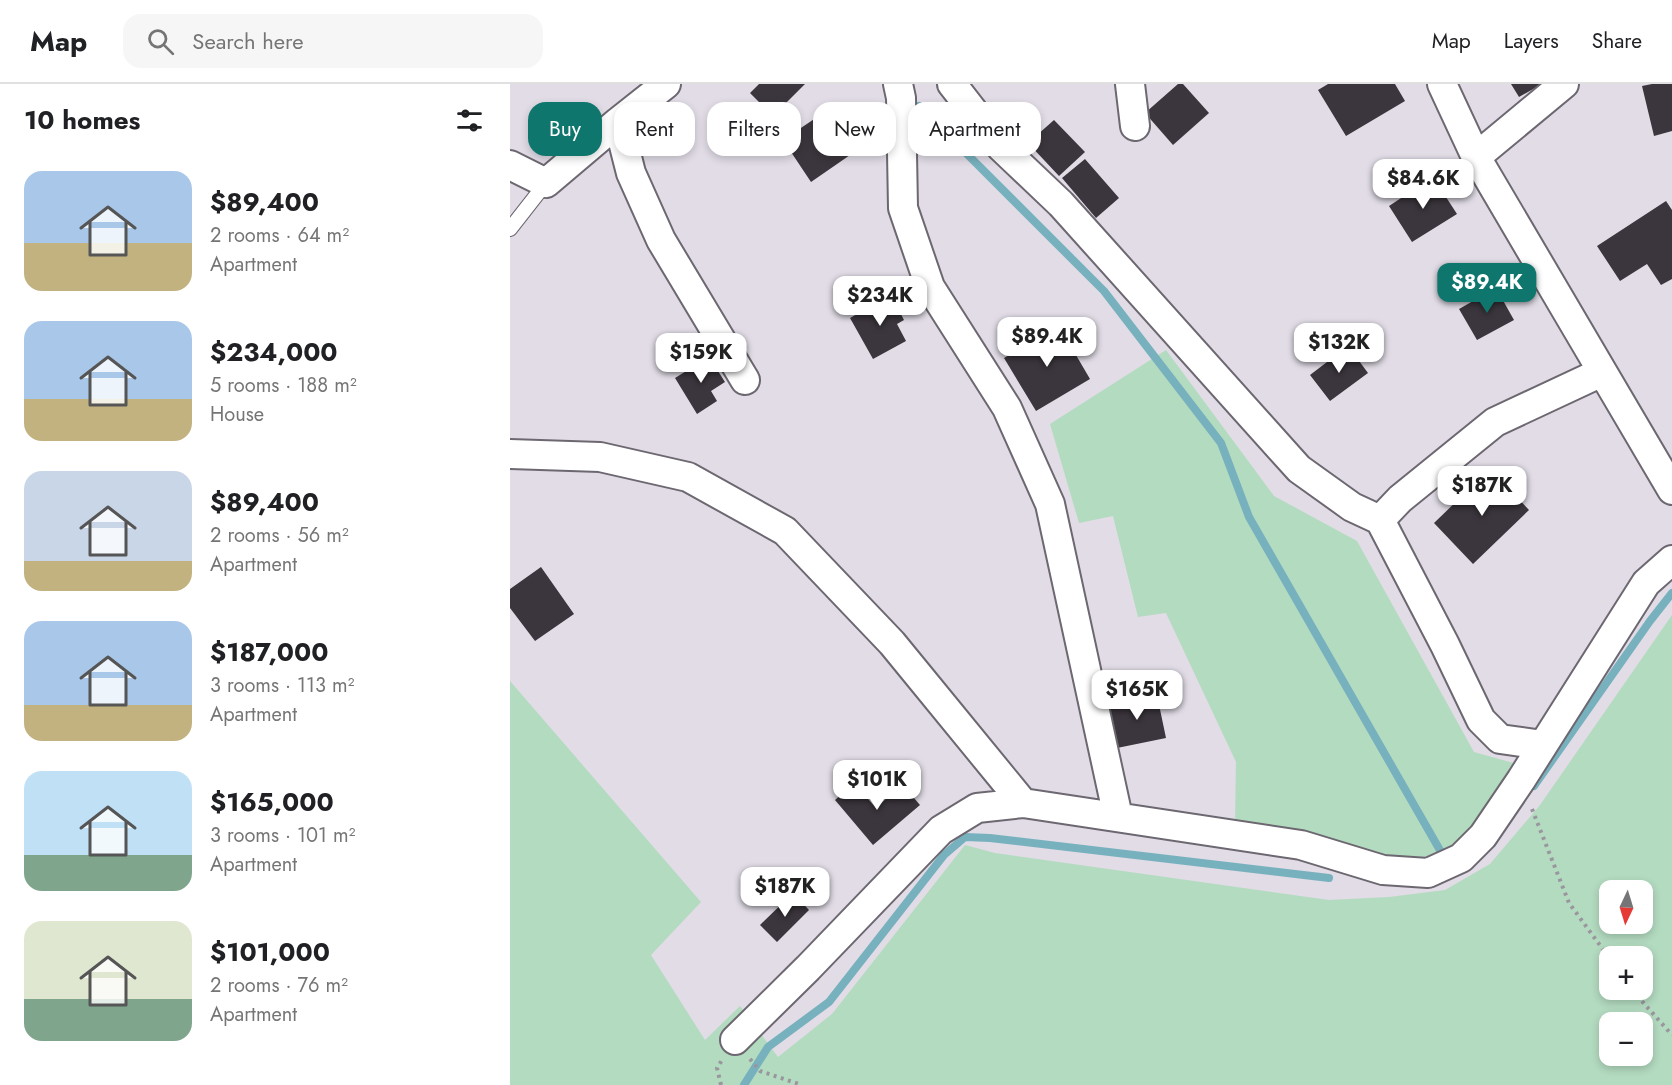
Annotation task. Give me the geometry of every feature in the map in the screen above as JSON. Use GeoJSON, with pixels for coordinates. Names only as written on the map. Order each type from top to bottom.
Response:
{"type":"FeatureCollection","features":[{"type":"Feature","properties":{"kind":"street"},"geometry":{"type":"LineString","coordinates":[[643,102],[666,84]]}},
{"type":"Feature","properties":{"kind":"street"},"geometry":{"type":"LineString","coordinates":[[898,84],[901,98],[903,208],[930,287],[1007,408],[1050,504],[1118,817]]}},
{"type":"Feature","properties":{"kind":"street"},"geometry":{"type":"LineString","coordinates":[[952,84],[1001,147],[1060,204],[1299,469],[1352,507],[1380,520],[1481,720],[1500,739],[1543,744]]}},
{"type":"Feature","properties":{"kind":"street"},"geometry":{"type":"LineString","coordinates":[[1130,84],[1135,126]]}},
{"type":"Feature","properties":{"kind":"street"},"geometry":{"type":"LineString","coordinates":[[1442,84],[1476,157],[1672,490]]}},
{"type":"Feature","properties":{"kind":"street"},"geometry":{"type":"LineString","coordinates":[[1476,157],[1564,84]]}},
{"type":"Feature","properties":{"kind":"street"},"geometry":{"type":"LineString","coordinates":[[510,165],[546,183],[614,125]]}},
{"type":"Feature","properties":{"kind":"street"},"geometry":{"type":"LineString","coordinates":[[627,156],[631,173],[662,240],[745,381]]}},
{"type":"Feature","properties":{"kind":"street"},"geometry":{"type":"LineString","coordinates":[[1380,520],[1400,500],[1495,422],[1602,372]]}},
{"type":"Feature","properties":{"kind":"street"},"geometry":{"type":"LineString","coordinates":[[510,454],[600,457],[688,477],[785,531],[892,643],[1023,803]]}},
{"type":"Feature","properties":{"kind":"street"},"geometry":{"type":"LineString","coordinates":[[735,1040],[941,830],[977,808],[1023,803],[1118,817],[1301,845],[1383,870],[1428,873],[1461,858],[1483,836],[1521,780],[1647,583],[1672,560]]}},
{"type":"Feature","properties":{"kind":"lane"},"geometry":{"type":"LineString","coordinates":[[510,229],[546,183]]}},
{"type":"Feature","properties":{"kind":"path"},"geometry":{"type":"LineString","coordinates":[[1521,780],[1569,903],[1600,946]]}},
{"type":"Feature","properties":{"kind":"path"},"geometry":{"type":"LineString","coordinates":[[1641,1000],[1672,1035]]}},
{"type":"Feature","properties":{"kind":"path"},"geometry":{"type":"LineString","coordinates":[[735,1040],[760,1071],[802,1085]]}},
{"type":"Feature","properties":{"kind":"green space"},"geometry":{"type":"Polygon","coordinates":[[[1166,350],[1274,496],[1357,541],[1474,752],[1517,764],[1464,844],[1420,866],[1235,823],[1236,762],[1166,613],[1138,617],[1113,516],[1079,523],[1050,424],[1166,350]]]}},
{"type":"Feature","properties":{"kind":"green space"},"geometry":{"type":"Polygon","coordinates":[[[1672,615],[1672,1085],[510,1085],[510,681],[701,902],[651,955],[705,1040],[740,1006],[778,1057],[832,1014],[965,845],[995,853],[1329,900],[1389,897],[1445,890],[1490,864],[1540,805],[1672,615]]]}},
{"type":"Feature","properties":{"kind":"building"},"geometry":{"type":"Polygon","coordinates":[[[759,84],[805,84],[787,102],[759,102],[750,93],[759,84]]]}},
{"type":"Feature","properties":{"kind":"building"},"geometry":{"type":"Polygon","coordinates":[[[1178,84],[1183,84],[1209,113],[1173,145],[1145,113],[1178,84]]]}},
{"type":"Feature","properties":{"kind":"building"},"geometry":{"type":"Polygon","coordinates":[[[1328,84],[1395,84],[1405,101],[1346,136],[1318,90],[1328,84]]]}},
{"type":"Feature","properties":{"kind":"building"},"geometry":{"type":"Polygon","coordinates":[[[1511,84],[1542,84],[1519,97],[1511,84]]]}},
{"type":"Feature","properties":{"kind":"building"},"geometry":{"type":"Polygon","coordinates":[[[1672,84],[1672,131],[1654,136],[1642,86],[1672,84]]]}},
{"type":"Feature","properties":{"kind":"building"},"geometry":{"type":"Polygon","coordinates":[[[813,120],[813,156],[849,156],[811,182],[794,156],[801,156],[801,128],[813,120]]]}},
{"type":"Feature","properties":{"kind":"building"},"geometry":{"type":"Polygon","coordinates":[[[1054,120],[1085,152],[1059,176],[1040,156],[1041,132],[1054,120]]]}},
{"type":"Feature","properties":{"kind":"building"},"geometry":{"type":"Polygon","coordinates":[[[1085,159],[1119,198],[1096,218],[1062,178],[1085,159]]]}},
{"type":"Feature","properties":{"kind":"building"},"geometry":{"type":"Polygon","coordinates":[[[1433,177],[1457,214],[1412,242],[1389,206],[1433,177]]]}},
{"type":"Feature","properties":{"kind":"building"},"geometry":{"type":"Polygon","coordinates":[[[1666,201],[1672,210],[1672,279],[1661,285],[1647,264],[1620,281],[1597,246],[1666,201]]]}},
{"type":"Feature","properties":{"kind":"building"},"geometry":{"type":"Polygon","coordinates":[[[1496,288],[1514,320],[1477,340],[1459,309],[1496,288]]]}},
{"type":"Feature","properties":{"kind":"building"},"geometry":{"type":"Polygon","coordinates":[[[891,295],[904,320],[897,324],[906,341],[873,359],[850,318],[891,295]]]}},
{"type":"Feature","properties":{"kind":"building"},"geometry":{"type":"Polygon","coordinates":[[[1059,326],[1090,379],[1036,411],[1004,358],[1059,326]]]}},
{"type":"Feature","properties":{"kind":"building"},"geometry":{"type":"Polygon","coordinates":[[[1348,346],[1368,373],[1330,401],[1310,375],[1348,346]]]}},
{"type":"Feature","properties":{"kind":"building"},"geometry":{"type":"Polygon","coordinates":[[[709,357],[725,382],[711,391],[717,401],[697,414],[675,378],[709,357]]]}},
{"type":"Feature","properties":{"kind":"building"},"geometry":{"type":"Polygon","coordinates":[[[1490,469],[1529,510],[1473,564],[1434,523],[1490,469]]]}},
{"type":"Feature","properties":{"kind":"building"},"geometry":{"type":"Polygon","coordinates":[[[541,567],[574,614],[535,641],[510,608],[510,589],[541,567]]]}},
{"type":"Feature","properties":{"kind":"building"},"geometry":{"type":"Polygon","coordinates":[[[1157,695],[1166,738],[1117,748],[1108,705],[1157,695]]]}},
{"type":"Feature","properties":{"kind":"building"},"geometry":{"type":"Polygon","coordinates":[[[854,783],[876,808],[902,784],[920,805],[873,845],[835,800],[854,783]]]}},
{"type":"Feature","properties":{"kind":"building"},"geometry":{"type":"Polygon","coordinates":[[[793,893],[809,910],[777,942],[760,925],[793,893]]]}},
{"type":"Feature","properties":{"kind":"waterway"},"geometry":{"type":"LineString","coordinates":[[969,156],[1104,291],[1221,443],[1249,517],[1441,852]]}},
{"type":"Feature","properties":{"kind":"waterway"},"geometry":{"type":"LineString","coordinates":[[1534,786],[1672,593]]}},
{"type":"Feature","properties":{"kind":"waterway"},"geometry":{"type":"LineString","coordinates":[[744,1085],[768,1047],[829,1002],[944,855],[965,837],[990,838],[1329,878]]}}]}
